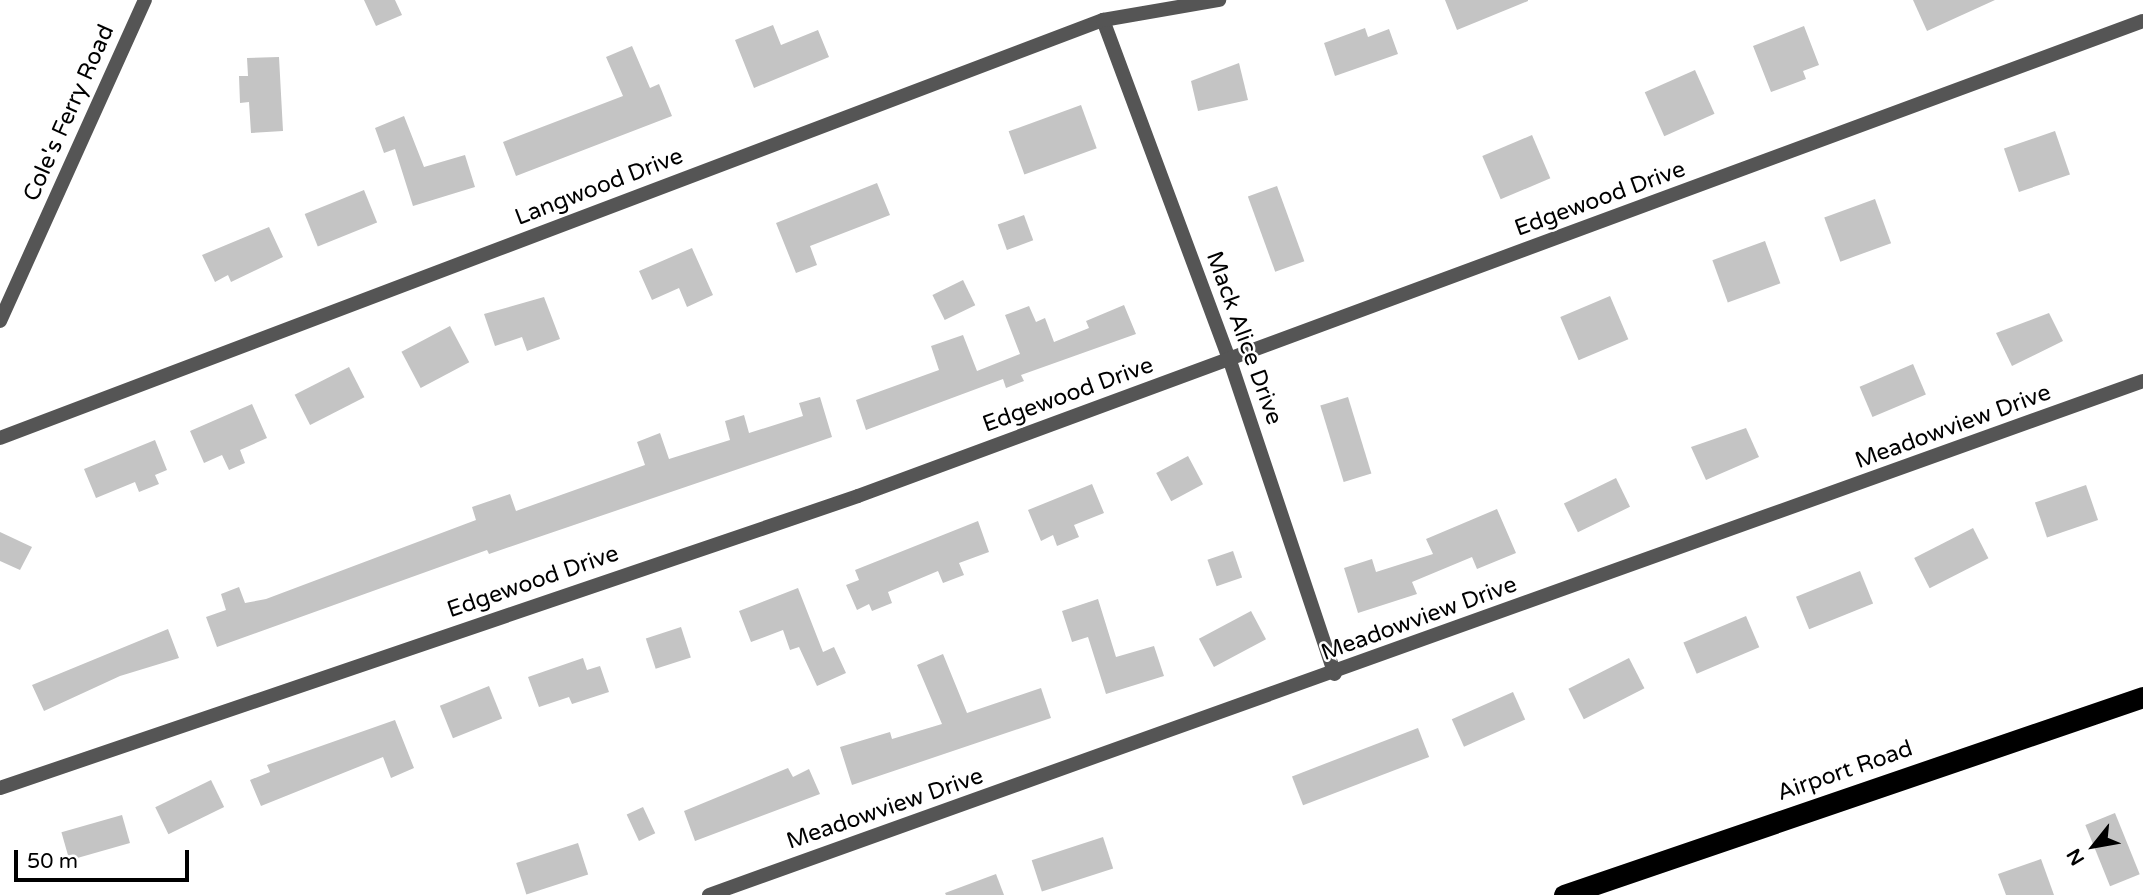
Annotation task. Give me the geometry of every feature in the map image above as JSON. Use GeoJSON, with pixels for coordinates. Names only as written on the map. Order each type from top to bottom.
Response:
{"type":"FeatureCollection","features":[{"type":"Feature","properties":{"kind":"highway","name":"Airport Road"},"geometry":{"type":"LineString","coordinates":[[1564,895],[2141,703]]}},
{"type":"Feature","properties":{"kind":"street","name":"Cole's Ferry Road"},"geometry":{"type":"LineString","coordinates":[[0,321],[145,0]]}},
{"type":"Feature","properties":{"kind":"street","name":"Langwood Drive"},"geometry":{"type":"LineString","coordinates":[[0,438],[1103,20],[1219,0]]}},
{"type":"Feature","properties":{"kind":"street","name":"Mack Alice Drive"},"geometry":{"type":"LineString","coordinates":[[1103,20],[1230,361],[1335,674]]}},
{"type":"Feature","properties":{"kind":"street","name":"Edgewood Drive"},"geometry":{"type":"LineString","coordinates":[[0,788],[858,496],[1230,361],[2143,21]]}},
{"type":"Feature","properties":{"kind":"street","name":"Meadowview Drive"},"geometry":{"type":"LineString","coordinates":[[709,895],[1335,674],[2143,381]]}},
{"type":"Feature","properties":{"kind":"building"},"geometry":{"type":"Polygon","coordinates":[[[364,0],[395,0],[402,15],[376,26],[364,0]]]}},
{"type":"Feature","properties":{"kind":"building"},"geometry":{"type":"Polygon","coordinates":[[[1445,0],[1528,0],[1528,1],[1457,30],[1445,0]]]}},
{"type":"Feature","properties":{"kind":"building"},"geometry":{"type":"Polygon","coordinates":[[[1913,0],[1995,0],[1927,31],[1913,0]]]}},
{"type":"Feature","properties":{"kind":"building"},"geometry":{"type":"Polygon","coordinates":[[[773,25],[781,45],[818,30],[829,57],[754,88],[735,40],[773,25]]]}},
{"type":"Feature","properties":{"kind":"building"},"geometry":{"type":"Polygon","coordinates":[[[1804,26],[1819,65],[1803,71],[1806,79],[1771,92],[1753,46],[1804,26]]]}},
{"type":"Feature","properties":{"kind":"building"},"geometry":{"type":"Polygon","coordinates":[[[1365,28],[1368,37],[1389,29],[1398,54],[1335,76],[1324,43],[1365,28]]]}},
{"type":"Feature","properties":{"kind":"building"},"geometry":{"type":"Polygon","coordinates":[[[632,46],[650,88],[659,84],[672,116],[516,176],[503,142],[623,96],[606,57],[632,46]]]}},
{"type":"Feature","properties":{"kind":"building"},"geometry":{"type":"Polygon","coordinates":[[[279,57],[283,131],[251,133],[249,102],[240,103],[239,76],[248,76],[247,58],[279,57]]]}},
{"type":"Feature","properties":{"kind":"building"},"geometry":{"type":"Polygon","coordinates":[[[1239,63],[1248,100],[1198,111],[1191,81],[1239,63]]]}},
{"type":"Feature","properties":{"kind":"building"},"geometry":{"type":"Polygon","coordinates":[[[1695,70],[1715,114],[1664,136],[1645,92],[1695,70]]]}},
{"type":"Feature","properties":{"kind":"building"},"geometry":{"type":"Polygon","coordinates":[[[1081,105],[1097,148],[1024,175],[1009,131],[1081,105]]]}},
{"type":"Feature","properties":{"kind":"building"},"geometry":{"type":"Polygon","coordinates":[[[404,116],[424,167],[465,155],[475,187],[413,206],[395,149],[384,153],[375,128],[404,116]]]}},
{"type":"Feature","properties":{"kind":"building"},"geometry":{"type":"Polygon","coordinates":[[[2055,131],[2070,174],[2019,192],[2004,149],[2055,131]]]}},
{"type":"Feature","properties":{"kind":"building"},"geometry":{"type":"Polygon","coordinates":[[[1532,135],[1550,178],[1501,199],[1482,156],[1532,135]]]}},
{"type":"Feature","properties":{"kind":"building"},"geometry":{"type":"Polygon","coordinates":[[[877,183],[890,215],[810,246],[817,265],[796,273],[776,223],[877,183]]]}},
{"type":"Feature","properties":{"kind":"building"},"geometry":{"type":"Polygon","coordinates":[[[1277,186],[1304,261],[1275,272],[1248,197],[1277,186]]]}},
{"type":"Feature","properties":{"kind":"building"},"geometry":{"type":"Polygon","coordinates":[[[364,190],[377,222],[318,246],[305,214],[364,190]]]}},
{"type":"Feature","properties":{"kind":"building"},"geometry":{"type":"Polygon","coordinates":[[[1875,199],[1891,243],[1840,262],[1824,217],[1875,199]]]}},
{"type":"Feature","properties":{"kind":"building"},"geometry":{"type":"Polygon","coordinates":[[[1024,215],[1033,240],[1007,250],[998,225],[1024,215]]]}},
{"type":"Feature","properties":{"kind":"building"},"geometry":{"type":"Polygon","coordinates":[[[269,227],[283,257],[231,282],[228,275],[215,282],[202,255],[269,227]]]}},
{"type":"Feature","properties":{"kind":"building"},"geometry":{"type":"Polygon","coordinates":[[[1765,241],[1780,283],[1728,302],[1712,260],[1765,241]]]}},
{"type":"Feature","properties":{"kind":"building"},"geometry":{"type":"Polygon","coordinates":[[[692,248],[713,295],[687,307],[679,288],[652,300],[639,271],[692,248]]]}},
{"type":"Feature","properties":{"kind":"building"},"geometry":{"type":"Polygon","coordinates":[[[963,280],[975,305],[945,320],[932,295],[963,280]]]}},
{"type":"Feature","properties":{"kind":"building"},"geometry":{"type":"Polygon","coordinates":[[[1610,296],[1628,339],[1579,360],[1560,317],[1610,296]]]}},
{"type":"Feature","properties":{"kind":"building"},"geometry":{"type":"Polygon","coordinates":[[[544,297],[560,339],[527,351],[522,337],[495,346],[484,314],[544,297]]]}},
{"type":"Feature","properties":{"kind":"building"},"geometry":{"type":"Polygon","coordinates":[[[1124,305],[1136,334],[1021,375],[1024,381],[1006,388],[1003,379],[866,430],[856,400],[939,370],[931,346],[963,335],[977,371],[1020,354],[1005,315],[1029,306],[1036,322],[1045,318],[1054,342],[1089,328],[1086,321],[1124,305]]]}},
{"type":"Feature","properties":{"kind":"building"},"geometry":{"type":"Polygon","coordinates":[[[2049,313],[2063,341],[2012,366],[1996,333],[2049,313]]]}},
{"type":"Feature","properties":{"kind":"building"},"geometry":{"type":"Polygon","coordinates":[[[450,326],[469,362],[421,388],[401,352],[450,326]]]}},
{"type":"Feature","properties":{"kind":"building"},"geometry":{"type":"Polygon","coordinates":[[[1913,364],[1926,394],[1873,417],[1860,387],[1913,364]]]}},
{"type":"Feature","properties":{"kind":"building"},"geometry":{"type":"Polygon","coordinates":[[[349,367],[364,397],[310,425],[295,395],[349,367]]]}},
{"type":"Feature","properties":{"kind":"building"},"geometry":{"type":"Polygon","coordinates":[[[820,397],[832,437],[489,554],[487,550],[217,647],[206,617],[226,610],[221,594],[239,587],[245,603],[266,599],[476,520],[472,507],[510,494],[516,511],[645,465],[637,442],[660,433],[669,459],[730,440],[725,421],[744,415],[749,433],[803,416],[799,403],[820,397]]]}},
{"type":"Feature","properties":{"kind":"building"},"geometry":{"type":"Polygon","coordinates":[[[1348,397],[1371,474],[1344,482],[1320,405],[1348,397]]]}},
{"type":"Feature","properties":{"kind":"building"},"geometry":{"type":"Polygon","coordinates":[[[252,404],[267,438],[240,450],[245,463],[229,470],[222,455],[204,463],[190,431],[252,404]]]}},
{"type":"Feature","properties":{"kind":"building"},"geometry":{"type":"Polygon","coordinates":[[[1746,428],[1759,457],[1706,480],[1691,447],[1746,428]]]}},
{"type":"Feature","properties":{"kind":"building"},"geometry":{"type":"Polygon","coordinates":[[[155,440],[167,470],[155,475],[159,484],[139,492],[135,482],[96,498],[84,469],[155,440]]]}},
{"type":"Feature","properties":{"kind":"building"},"geometry":{"type":"Polygon","coordinates":[[[1188,456],[1203,484],[1171,501],[1156,473],[1188,456]]]}},
{"type":"Feature","properties":{"kind":"building"},"geometry":{"type":"Polygon","coordinates":[[[1616,478],[1630,507],[1578,532],[1564,503],[1616,478]]]}},
{"type":"Feature","properties":{"kind":"building"},"geometry":{"type":"Polygon","coordinates":[[[1092,484],[1104,513],[1074,525],[1079,537],[1057,546],[1053,535],[1041,541],[1028,510],[1092,484]]]}},
{"type":"Feature","properties":{"kind":"building"},"geometry":{"type":"Polygon","coordinates":[[[2086,485],[2098,520],[2047,538],[2035,503],[2086,485]]]}},
{"type":"Feature","properties":{"kind":"building"},"geometry":{"type":"Polygon","coordinates":[[[1497,509],[1516,553],[1477,569],[1472,557],[1412,582],[1417,594],[1358,613],[1344,568],[1372,559],[1376,572],[1433,554],[1426,539],[1497,509]]]}},
{"type":"Feature","properties":{"kind":"building"},"geometry":{"type":"Polygon","coordinates":[[[978,521],[989,552],[959,563],[964,575],[943,583],[938,571],[888,592],[892,603],[872,611],[869,604],[857,610],[846,585],[859,580],[855,570],[978,521]]]}},
{"type":"Feature","properties":{"kind":"building"},"geometry":{"type":"Polygon","coordinates":[[[1973,528],[1988,558],[1930,588],[1914,558],[1973,528]]]}},
{"type":"Feature","properties":{"kind":"building"},"geometry":{"type":"Polygon","coordinates":[[[0,532],[32,547],[20,570],[0,561],[0,532]]]}},
{"type":"Feature","properties":{"kind":"building"},"geometry":{"type":"Polygon","coordinates":[[[1233,551],[1242,577],[1217,586],[1207,560],[1233,551]]]}},
{"type":"Feature","properties":{"kind":"building"},"geometry":{"type":"Polygon","coordinates":[[[1860,571],[1873,603],[1809,629],[1796,597],[1860,571]]]}},
{"type":"Feature","properties":{"kind":"building"},"geometry":{"type":"Polygon","coordinates":[[[798,588],[823,652],[834,647],[846,673],[817,686],[799,647],[790,650],[783,630],[751,642],[739,611],[798,588]]]}},
{"type":"Feature","properties":{"kind":"building"},"geometry":{"type":"Polygon","coordinates":[[[1098,599],[1116,657],[1154,646],[1164,676],[1106,694],[1088,637],[1072,642],[1062,611],[1098,599]]]}},
{"type":"Feature","properties":{"kind":"building"},"geometry":{"type":"Polygon","coordinates":[[[1251,611],[1266,639],[1214,667],[1199,639],[1251,611]]]}},
{"type":"Feature","properties":{"kind":"building"},"geometry":{"type":"Polygon","coordinates":[[[1746,616],[1759,647],[1697,674],[1683,643],[1746,616]]]}},
{"type":"Feature","properties":{"kind":"building"},"geometry":{"type":"Polygon","coordinates":[[[681,627],[691,657],[656,669],[646,638],[681,627]]]}},
{"type":"Feature","properties":{"kind":"building"},"geometry":{"type":"Polygon","coordinates":[[[168,629],[179,658],[120,676],[44,711],[32,685],[168,629]]]}},
{"type":"Feature","properties":{"kind":"building"},"geometry":{"type":"Polygon","coordinates":[[[943,654],[967,713],[1041,688],[1051,718],[852,785],[840,747],[890,732],[892,739],[942,724],[917,665],[943,654]]]}},
{"type":"Feature","properties":{"kind":"building"},"geometry":{"type":"Polygon","coordinates":[[[583,658],[587,670],[600,666],[609,692],[572,704],[569,697],[539,707],[528,677],[583,658]]]}},
{"type":"Feature","properties":{"kind":"building"},"geometry":{"type":"Polygon","coordinates":[[[1629,658],[1644,688],[1584,719],[1568,689],[1629,658]]]}},
{"type":"Feature","properties":{"kind":"building"},"geometry":{"type":"Polygon","coordinates":[[[489,686],[502,718],[453,738],[440,706],[489,686]]]}},
{"type":"Feature","properties":{"kind":"building"},"geometry":{"type":"Polygon","coordinates":[[[1513,692],[1525,719],[1464,747],[1452,719],[1513,692]]]}},
{"type":"Feature","properties":{"kind":"building"},"geometry":{"type":"Polygon","coordinates":[[[395,720],[414,768],[391,778],[383,757],[261,806],[250,780],[270,772],[267,765],[395,720]]]}},
{"type":"Feature","properties":{"kind":"building"},"geometry":{"type":"Polygon","coordinates":[[[1418,728],[1429,757],[1303,805],[1292,776],[1418,728]]]}},
{"type":"Feature","properties":{"kind":"building"},"geometry":{"type":"Polygon","coordinates":[[[788,768],[793,777],[809,769],[820,794],[695,841],[684,811],[788,768]]]}},
{"type":"Feature","properties":{"kind":"building"},"geometry":{"type":"Polygon","coordinates":[[[211,780],[224,807],[168,834],[155,807],[211,780]]]}},
{"type":"Feature","properties":{"kind":"building"},"geometry":{"type":"Polygon","coordinates":[[[643,807],[655,833],[639,841],[627,815],[643,807]]]}},
{"type":"Feature","properties":{"kind":"building"},"geometry":{"type":"Polygon","coordinates":[[[2115,813],[2140,874],[2110,886],[2085,825],[2115,813]]]}},
{"type":"Feature","properties":{"kind":"building"},"geometry":{"type":"Polygon","coordinates":[[[122,815],[130,843],[69,860],[61,832],[122,815]]]}},
{"type":"Feature","properties":{"kind":"building"},"geometry":{"type":"Polygon","coordinates":[[[1103,837],[1113,868],[1042,892],[1032,860],[1103,837]]]}},
{"type":"Feature","properties":{"kind":"building"},"geometry":{"type":"Polygon","coordinates":[[[578,843],[588,874],[526,894],[516,863],[578,843]]]}},
{"type":"Feature","properties":{"kind":"building"},"geometry":{"type":"Polygon","coordinates":[[[2041,859],[2054,895],[2006,895],[1998,874],[2041,859]]]}},
{"type":"Feature","properties":{"kind":"building"},"geometry":{"type":"Polygon","coordinates":[[[996,874],[1004,895],[945,893],[996,874]]]}}]}
